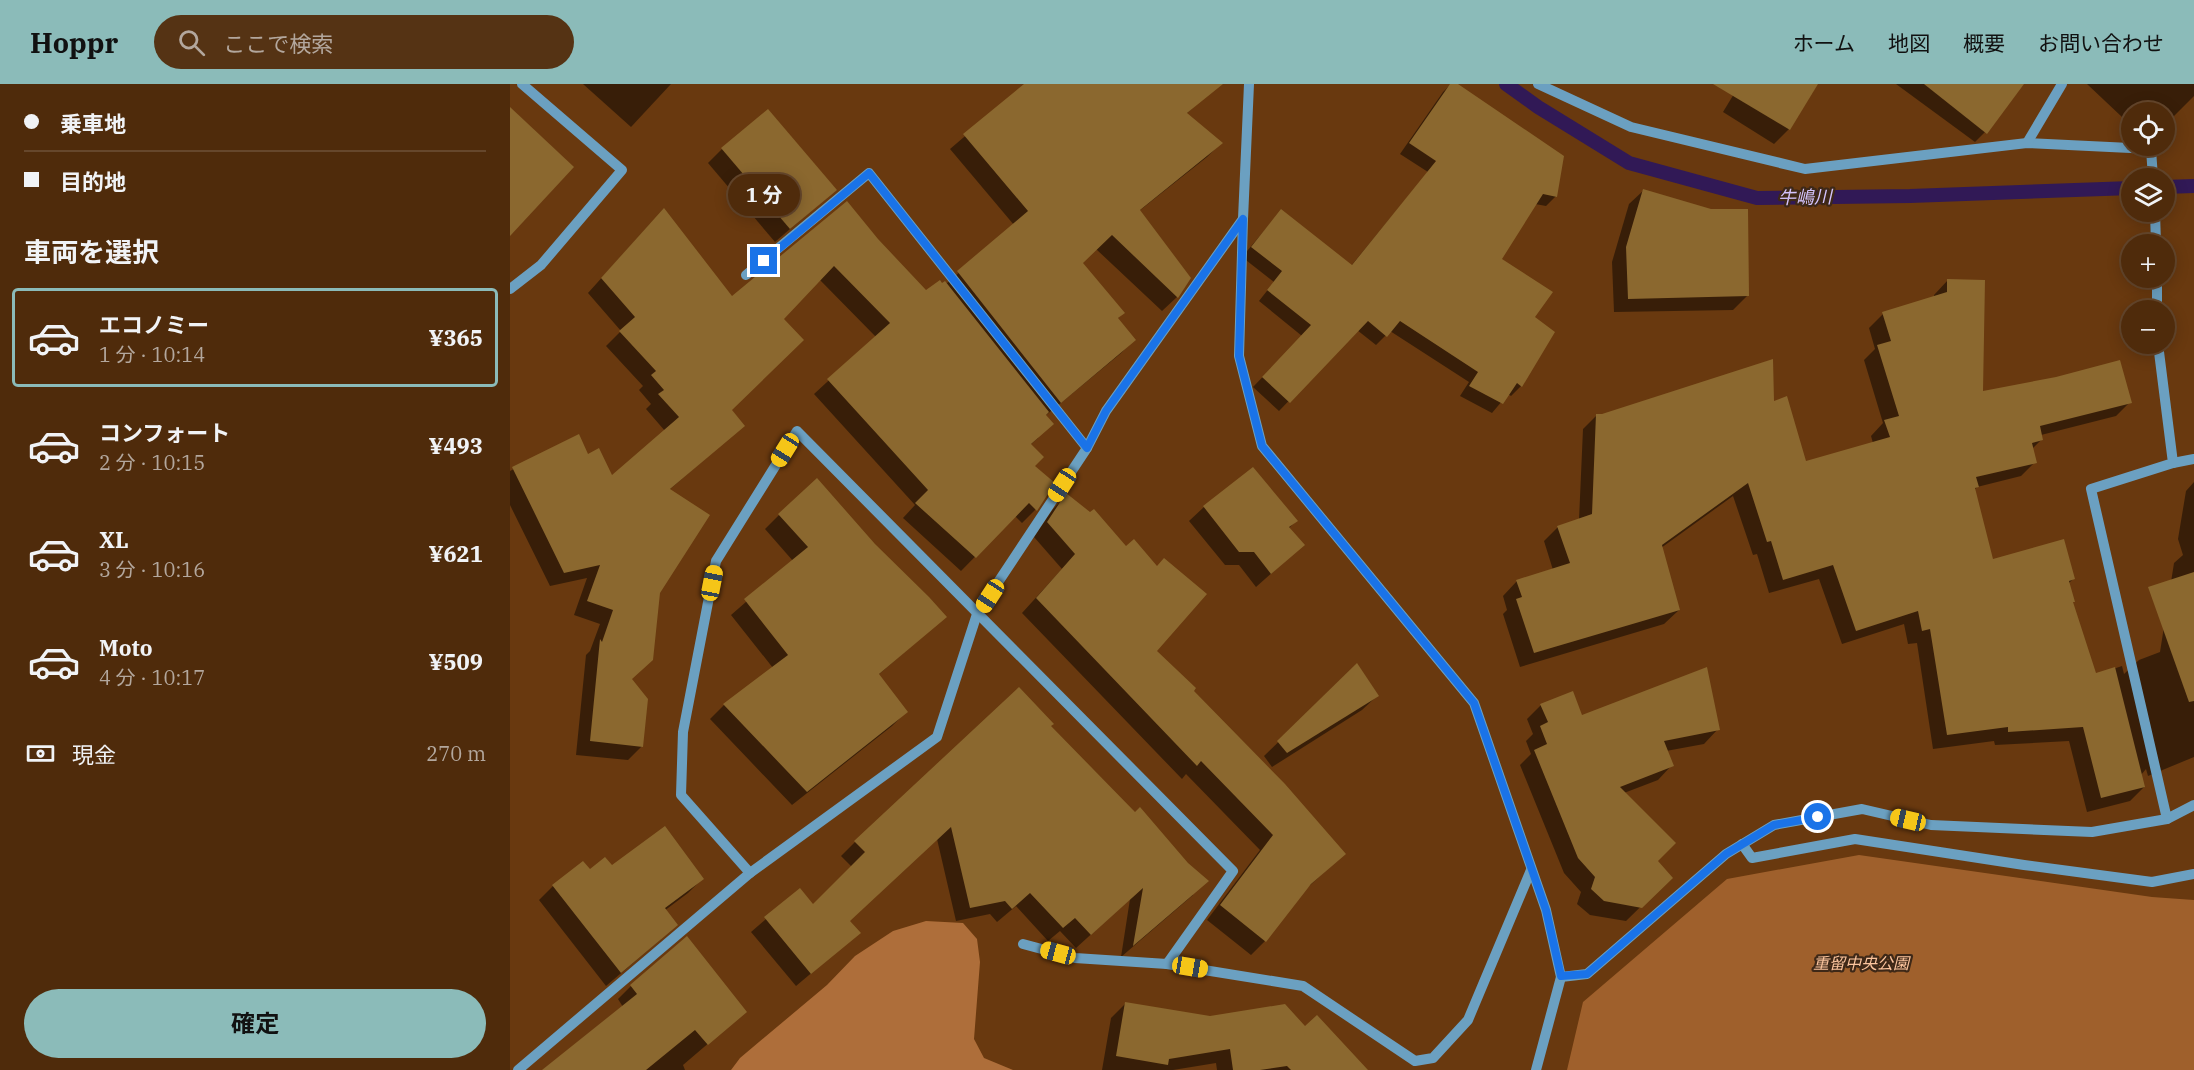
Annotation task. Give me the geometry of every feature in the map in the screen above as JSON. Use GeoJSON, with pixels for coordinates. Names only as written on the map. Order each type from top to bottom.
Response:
{"type":"FeatureCollection","features":[{"type":"Feature","properties":{"kind":"street"},"geometry":{"type":"LineString","coordinates":[[510,288],[541,265],[622,170],[522,84]]}},
{"type":"Feature","properties":{"kind":"street"},"geometry":{"type":"LineString","coordinates":[[1249,84],[1239,356],[1262,446],[1474,703],[1546,910],[1561,976],[1536,1070]]}},
{"type":"Feature","properties":{"kind":"street"},"geometry":{"type":"LineString","coordinates":[[1538,84],[1631,127],[1805,169],[2027,143],[2151,150],[2152,168]]}},
{"type":"Feature","properties":{"kind":"street"},"geometry":{"type":"LineString","coordinates":[[2027,143],[2062,84]]}},
{"type":"Feature","properties":{"kind":"street"},"geometry":{"type":"LineString","coordinates":[[746,275],[869,173],[1087,448]]}},
{"type":"Feature","properties":{"kind":"street"},"geometry":{"type":"LineString","coordinates":[[518,1070],[750,873],[937,737],[977,614],[1087,448],[1106,411],[1243,219]]}},
{"type":"Feature","properties":{"kind":"street"},"geometry":{"type":"LineString","coordinates":[[2159,354],[2173,463]]}},
{"type":"Feature","properties":{"kind":"street"},"geometry":{"type":"LineString","coordinates":[[750,873],[681,795],[683,732],[716,561],[797,431],[1233,871],[1167,964]]}},
{"type":"Feature","properties":{"kind":"street"},"geometry":{"type":"LineString","coordinates":[[2167,819],[2091,489],[2173,463],[2194,459]]}},
{"type":"Feature","properties":{"kind":"street"},"geometry":{"type":"LineString","coordinates":[[1561,976],[1587,974],[1726,854],[1774,825],[1862,809],[1931,825],[2092,832],[2167,819],[2194,805]]}},
{"type":"Feature","properties":{"kind":"street"},"geometry":{"type":"LineString","coordinates":[[1742,844],[1752,858],[1855,839],[2152,882],[2194,874]]}},
{"type":"Feature","properties":{"kind":"street"},"geometry":{"type":"LineString","coordinates":[[1023,944],[1075,958],[1167,964],[1303,986],[1415,1061],[1433,1058],[1468,1020],[1531,870]]}},
{"type":"Feature","properties":{"kind":"green space","name":"重留中央公園"},"geometry":{"type":"Polygon","coordinates":[[[1859,855],[2152,897],[2194,900],[2194,1070],[1567,1070],[1583,1002],[1727,879],[1859,855]]]}},
{"type":"Feature","properties":{"kind":"shaded area"},"geometry":{"type":"Polygon","coordinates":[[[926,921],[963,923],[977,939],[980,962],[974,1039],[984,1058],[1013,1070],[731,1070],[740,1058],[827,985],[855,956],[893,931],[926,921]]]}},
{"type":"Feature","properties":{"kind":"building"},"geometry":{"type":"Polygon","coordinates":[[[1024,84],[1223,84],[1187,113],[1223,143],[1140,210],[1191,278],[1178,298],[1112,235],[1083,263],[1125,313],[1118,318],[1136,340],[1061,403],[957,271],[1028,211],[963,134],[1024,84]]]}},
{"type":"Feature","properties":{"kind":"building"},"geometry":{"type":"Polygon","coordinates":[[[1450,84],[1458,84],[1564,156],[1557,197],[1543,194],[1502,259],[1553,292],[1535,317],[1555,332],[1522,387],[1517,383],[1503,404],[1469,386],[1478,372],[1400,321],[1387,337],[1368,321],[1290,403],[1262,377],[1311,325],[1267,290],[1282,271],[1251,247],[1281,209],[1352,265],[1436,161],[1409,143],[1450,84]]]}},
{"type":"Feature","properties":{"kind":"building"},"geometry":{"type":"Polygon","coordinates":[[[1713,84],[1818,84],[1790,130],[1713,84]]]}},
{"type":"Feature","properties":{"kind":"building"},"geometry":{"type":"Polygon","coordinates":[[[1924,84],[2024,84],[1987,134],[1924,84]]]}},
{"type":"Feature","properties":{"kind":"building"},"geometry":{"type":"Polygon","coordinates":[[[510,107],[574,167],[510,236],[510,107]]]}},
{"type":"Feature","properties":{"kind":"building"},"geometry":{"type":"Polygon","coordinates":[[[768,109],[837,190],[790,229],[721,148],[768,109]]]}},
{"type":"Feature","properties":{"kind":"building"},"geometry":{"type":"Polygon","coordinates":[[[1643,189],[1711,209],[1748,209],[1749,296],[1628,299],[1626,247],[1643,189]]]}},
{"type":"Feature","properties":{"kind":"building"},"geometry":{"type":"Polygon","coordinates":[[[847,201],[878,239],[926,290],[940,280],[942,283],[945,281],[1049,412],[1046,415],[1054,424],[1031,444],[1044,457],[1035,466],[1055,483],[1037,511],[1029,503],[976,558],[915,503],[928,490],[827,379],[890,323],[834,266],[784,319],[804,340],[732,410],[745,426],[670,489],[710,515],[660,593],[653,660],[632,679],[648,699],[643,747],[590,741],[600,639],[602,642],[613,610],[587,601],[600,565],[564,573],[512,467],[579,434],[588,454],[599,448],[612,475],[679,417],[658,394],[664,390],[651,375],[656,371],[619,331],[635,317],[601,278],[664,208],[732,296],[847,201]]]}},
{"type":"Feature","properties":{"kind":"building"},"geometry":{"type":"Polygon","coordinates":[[[1947,279],[1985,280],[1983,391],[2056,377],[2120,360],[2132,403],[2040,426],[2043,440],[2032,443],[2037,463],[1976,477],[1979,487],[1975,488],[1993,559],[2064,539],[2075,579],[2069,581],[2075,602],[2073,602],[2096,673],[2115,667],[2145,787],[2101,798],[2083,727],[2008,732],[2008,727],[1947,735],[1930,629],[1922,631],[1918,611],[1856,631],[1833,565],[1783,580],[1771,541],[1767,542],[1748,483],[1662,545],[1680,610],[1534,653],[1516,599],[1522,597],[1516,580],[1570,563],[1557,526],[1592,514],[1596,414],[1773,359],[1774,401],[1787,396],[1806,461],[1890,437],[1884,420],[1899,416],[1877,345],[1891,341],[1882,312],[1947,292],[1947,279]]]}},
{"type":"Feature","properties":{"kind":"building"},"geometry":{"type":"Polygon","coordinates":[[[1253,467],[1298,521],[1289,527],[1305,545],[1271,574],[1254,552],[1239,552],[1203,506],[1253,467]]]}},
{"type":"Feature","properties":{"kind":"building"},"geometry":{"type":"Polygon","coordinates":[[[817,478],[875,544],[947,617],[879,674],[908,712],[807,792],[723,704],[788,655],[744,599],[808,547],[778,514],[817,478]]]}},
{"type":"Feature","properties":{"kind":"building"},"geometry":{"type":"Polygon","coordinates":[[[1066,493],[1090,512],[1094,509],[1126,546],[1134,539],[1157,566],[1164,558],[1207,594],[1157,651],[1196,688],[1194,691],[1285,784],[1346,854],[1311,884],[1266,942],[1220,905],[1273,835],[1201,761],[1197,766],[1036,598],[1075,554],[1047,522],[1066,493]]]}},
{"type":"Feature","properties":{"kind":"building"},"geometry":{"type":"Polygon","coordinates":[[[2194,572],[2194,701],[2189,702],[2148,587],[2194,572]]]}},
{"type":"Feature","properties":{"kind":"building"},"geometry":{"type":"Polygon","coordinates":[[[1357,663],[1379,696],[1287,753],[1277,741],[1357,663]]]}},
{"type":"Feature","properties":{"kind":"building"},"geometry":{"type":"Polygon","coordinates":[[[1707,667],[1720,730],[1664,741],[1674,766],[1620,787],[1676,843],[1658,861],[1673,878],[1642,908],[1604,901],[1591,889],[1595,877],[1578,858],[1534,750],[1547,744],[1540,726],[1548,722],[1540,704],[1573,691],[1582,715],[1707,667]]]}},
{"type":"Feature","properties":{"kind":"building"},"geometry":{"type":"Polygon","coordinates":[[[1019,687],[1054,724],[1051,726],[1135,812],[1140,807],[1188,863],[1209,881],[1133,946],[1143,888],[1091,935],[1075,918],[1063,928],[1030,893],[1012,909],[1005,901],[970,908],[951,827],[850,921],[861,933],[811,974],[764,917],[800,888],[813,904],[865,852],[854,841],[1019,687]]]}},
{"type":"Feature","properties":{"kind":"building"},"geometry":{"type":"Polygon","coordinates":[[[665,826],[704,879],[665,908],[678,925],[621,973],[552,885],[583,861],[590,869],[605,857],[612,865],[665,826]]]}},
{"type":"Feature","properties":{"kind":"building"},"geometry":{"type":"Polygon","coordinates":[[[687,936],[747,1012],[708,1045],[695,1030],[646,1070],[542,1070],[637,994],[630,985],[687,936]]]}},
{"type":"Feature","properties":{"kind":"building"},"geometry":{"type":"Polygon","coordinates":[[[1125,1002],[1210,1016],[1285,1004],[1305,1026],[1317,1015],[1368,1070],[1291,1070],[1287,1066],[1260,1070],[1233,1070],[1230,1049],[1169,1059],[1168,1065],[1116,1056],[1125,1002]]]}},
{"type":"Feature","properties":{"kind":"waterway","name":"牛嶋川"},"geometry":{"type":"LineString","coordinates":[[1506,84],[1538,107],[1629,163],[1757,198],[1910,196],[2121,188]]}},
{"type":"Feature","properties":{"kind":"waterway","name":"牛嶋川"},"geometry":{"type":"LineString","coordinates":[[2175,187],[2194,186]]}},
{"type":"Feature","properties":{"kind":"route"},"geometry":{"type":"LineString","coordinates":[[764,261],[869,173],[1087,448],[1106,411],[1243,219],[1239,356],[1262,446],[1474,703],[1546,910],[1561,976],[1587,974],[1726,854],[1774,825],[1818,817]]}}]}
